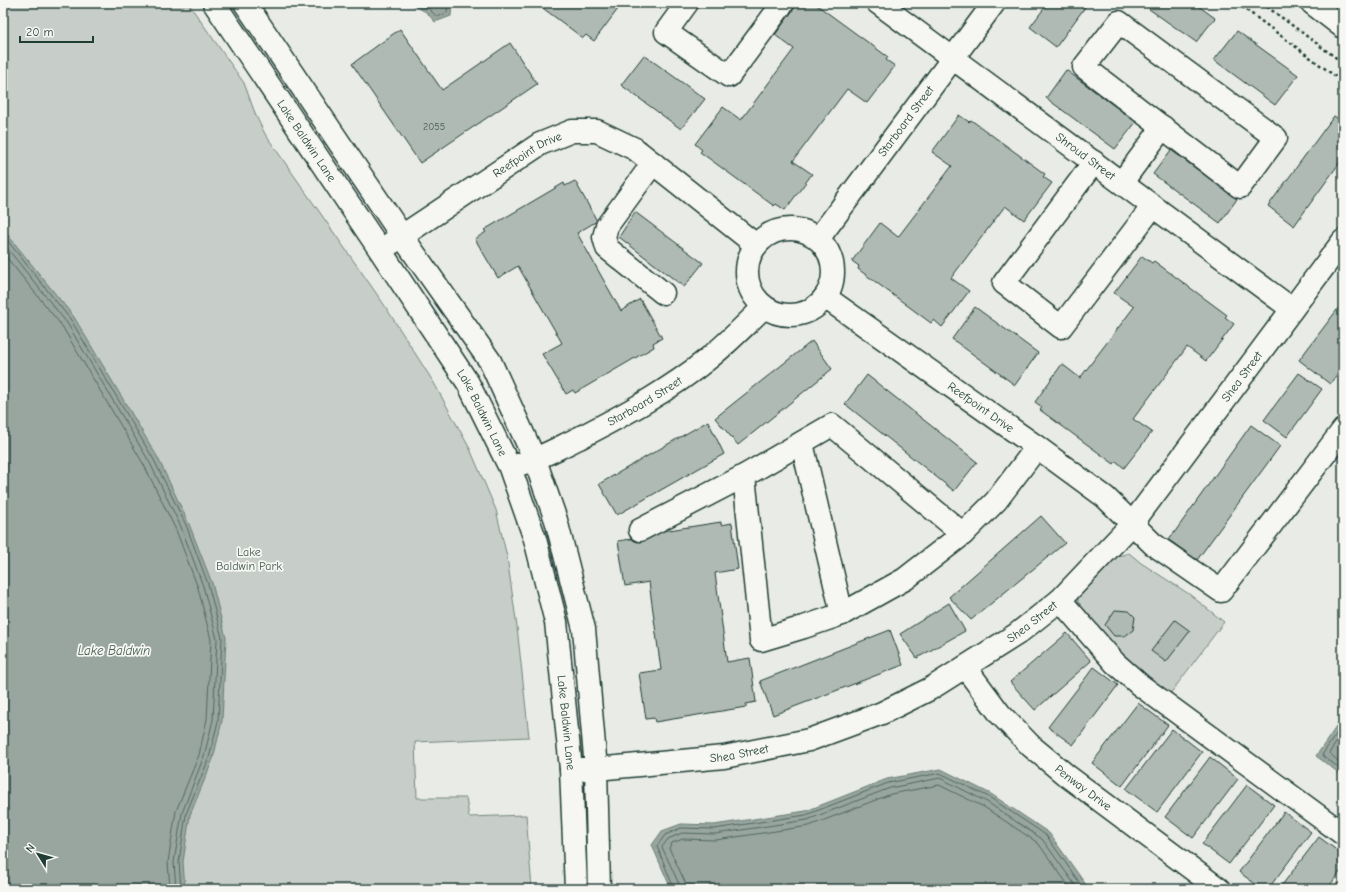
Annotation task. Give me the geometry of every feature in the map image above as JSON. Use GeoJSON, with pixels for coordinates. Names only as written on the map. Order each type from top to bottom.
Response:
{"type":"FeatureCollection","features":[{"type":"Feature","properties":{"kind":"street","name":"Lake Baldwin Lane"},"geometry":{"type":"LineString","coordinates":[[214,3],[468,384],[510,468],[535,539],[556,622],[570,770],[576,889]]}},
{"type":"Feature","properties":{"kind":"street","name":"Lake Baldwin Lane"},"geometry":{"type":"LineString","coordinates":[[245,3],[402,236],[490,361],[535,460],[556,520],[584,629],[596,769],[599,889]]}},
{"type":"Feature","properties":{"kind":"street"},"geometry":{"type":"LineString","coordinates":[[687,3],[666,32],[729,76],[783,3]]}},
{"type":"Feature","properties":{"kind":"street","name":"Shroud Street"},"geometry":{"type":"LineString","coordinates":[[878,3],[1292,309]]}},
{"type":"Feature","properties":{"kind":"street","name":"Starboard Street"},"geometry":{"type":"LineString","coordinates":[[818,239],[994,3]]}},
{"type":"Feature","properties":{"kind":"street"},"geometry":{"type":"LineString","coordinates":[[1312,3],[1343,27]]}},
{"type":"Feature","properties":{"kind":"street"},"geometry":{"type":"LineString","coordinates":[[1119,22],[1276,138],[1240,187],[1162,127],[1084,67],[1119,22]]}},
{"type":"Feature","properties":{"kind":"street"},"geometry":{"type":"LineString","coordinates":[[1122,182],[1162,127]]}},
{"type":"Feature","properties":{"kind":"street","name":"Reefpoint Drive"},"geometry":{"type":"LineString","coordinates":[[380,250],[540,144],[572,131],[597,131],[635,149],[756,245]]}},
{"type":"Feature","properties":{"kind":"street"},"geometry":{"type":"LineString","coordinates":[[1094,162],[1004,283],[1061,327],[1153,206]]}},
{"type":"Feature","properties":{"kind":"street"},"geometry":{"type":"LineString","coordinates":[[653,163],[607,226],[604,237],[607,248],[663,293]]}},
{"type":"Feature","properties":{"kind":"street"},"geometry":{"type":"LineString","coordinates":[[792,229],[806,232],[818,239],[827,250],[833,263],[833,278],[829,292],[820,304],[808,312],[794,316],[779,315],[763,308],[755,299],[748,286],[746,272],[749,257],[756,245],[766,236],[779,230],[792,229]]}},
{"type":"Feature","properties":{"kind":"street","name":"Shea Street"},"geometry":{"type":"LineString","coordinates":[[570,770],[724,757],[809,740],[882,713],[930,689],[1017,634],[1060,600],[1132,524],[1343,241]]}},
{"type":"Feature","properties":{"kind":"street","name":"Reefpoint Drive"},"geometry":{"type":"LineString","coordinates":[[825,297],[1105,497],[1153,544],[1221,591],[1343,430]]}},
{"type":"Feature","properties":{"kind":"street","name":"Starboard Street"},"geometry":{"type":"LineString","coordinates":[[510,468],[535,460],[599,428],[673,384],[710,358],[763,308]]}},
{"type":"Feature","properties":{"kind":"street"},"geometry":{"type":"LineString","coordinates":[[640,530],[744,476],[832,425],[963,534]]}},
{"type":"Feature","properties":{"kind":"street"},"geometry":{"type":"LineString","coordinates":[[802,443],[842,614]]}},
{"type":"Feature","properties":{"kind":"street"},"geometry":{"type":"LineString","coordinates":[[744,476],[761,640],[842,614],[905,578],[963,534],[996,501],[1037,447]]}},
{"type":"Feature","properties":{"kind":"street"},"geometry":{"type":"LineString","coordinates":[[1060,600],[1115,663],[1140,685],[1343,834]]}},
{"type":"Feature","properties":{"kind":"street","name":"Penway Drive"},"geometry":{"type":"LineString","coordinates":[[965,667],[1000,714],[1031,746],[1066,775],[1219,889]]}},
{"type":"Feature","properties":{"kind":"path"},"geometry":{"type":"LineString","coordinates":[[1237,3],[1343,82]]}},
{"type":"Feature","properties":{"kind":"path"},"geometry":{"type":"LineString","coordinates":[[1262,3],[1343,63]]}},
{"type":"Feature","properties":{"kind":"green space","name":"Lake Baldwin Park"},"geometry":{"type":"Polygon","coordinates":[[[3,3],[188,3],[244,83],[256,116],[265,134],[383,303],[434,383],[470,449],[496,510],[507,557],[517,627],[529,737],[415,742],[417,798],[466,798],[469,817],[526,815],[532,889],[3,889],[3,3]]]}},
{"type":"Feature","properties":{"kind":"green space"},"geometry":{"type":"Polygon","coordinates":[[[1129,553],[1141,563],[1189,594],[1224,622],[1167,698],[1139,677],[1078,612],[1078,595],[1115,557],[1129,553]]]}},
{"type":"Feature","properties":{"kind":"water"},"geometry":{"type":"Polygon","coordinates":[[[409,3],[452,3],[451,16],[435,22],[426,12],[409,3]]]}},
{"type":"Feature","properties":{"kind":"water","name":"Lake Baldwin"},"geometry":{"type":"Polygon","coordinates":[[[3,229],[74,317],[158,458],[189,524],[212,583],[226,638],[222,721],[213,759],[190,815],[183,862],[185,889],[3,889],[3,229]]]}},
{"type":"Feature","properties":{"kind":"water"},"geometry":{"type":"Polygon","coordinates":[[[1343,717],[1343,776],[1316,756],[1343,717]]]}},
{"type":"Feature","properties":{"kind":"water"},"geometry":{"type":"Polygon","coordinates":[[[941,769],[991,794],[1049,833],[1089,889],[671,889],[652,845],[662,831],[681,824],[714,825],[806,811],[887,779],[941,769]]]}},
{"type":"Feature","properties":{"kind":"building"},"geometry":{"type":"Polygon","coordinates":[[[536,3],[618,3],[621,5],[594,41],[586,35],[583,38],[536,3]]]}},
{"type":"Feature","properties":{"kind":"building"},"geometry":{"type":"Polygon","coordinates":[[[798,3],[809,3],[812,5],[814,3],[888,57],[886,60],[895,66],[867,103],[847,89],[793,161],[812,174],[785,210],[776,204],[774,206],[700,152],[702,150],[695,144],[723,107],[741,120],[794,49],[775,35],[798,3]]]}},
{"type":"Feature","properties":{"kind":"building"},"geometry":{"type":"Polygon","coordinates":[[[1048,3],[1088,3],[1056,47],[1030,27],[1048,3]]]}},
{"type":"Feature","properties":{"kind":"building"},"geometry":{"type":"Polygon","coordinates":[[[1154,3],[1194,3],[1215,18],[1196,42],[1149,9],[1154,3]]]}},
{"type":"Feature","properties":{"kind":"building"},"geometry":{"type":"Polygon","coordinates":[[[400,29],[442,90],[510,43],[537,84],[420,163],[352,64],[400,29]]]}},
{"type":"Feature","properties":{"kind":"building"},"geometry":{"type":"Polygon","coordinates":[[[1237,31],[1298,75],[1275,105],[1214,60],[1237,31]]]}},
{"type":"Feature","properties":{"kind":"building"},"geometry":{"type":"Polygon","coordinates":[[[644,55],[705,99],[681,129],[621,85],[644,55]]]}},
{"type":"Feature","properties":{"kind":"building"},"geometry":{"type":"Polygon","coordinates":[[[1066,70],[1136,122],[1115,149],[1046,98],[1066,70]]]}},
{"type":"Feature","properties":{"kind":"building"},"geometry":{"type":"Polygon","coordinates":[[[959,115],[969,122],[971,120],[1045,174],[1043,177],[1052,183],[1024,220],[1005,206],[951,278],[969,291],[942,327],[934,320],[931,323],[858,269],[859,266],[852,261],[880,223],[898,237],[952,166],[932,152],[959,115]]]}},
{"type":"Feature","properties":{"kind":"building"},"geometry":{"type":"Polygon","coordinates":[[[1334,116],[1343,122],[1343,158],[1294,226],[1268,206],[1334,116]]]}},
{"type":"Feature","properties":{"kind":"building"},"geometry":{"type":"Polygon","coordinates":[[[1171,150],[1237,199],[1220,223],[1153,174],[1171,150]]]}},
{"type":"Feature","properties":{"kind":"building"},"geometry":{"type":"Polygon","coordinates":[[[575,181],[597,221],[577,233],[621,311],[640,299],[662,338],[653,343],[654,347],[575,393],[573,390],[566,394],[542,354],[562,343],[518,266],[498,278],[475,239],[486,232],[484,230],[564,183],[565,186],[575,181]]]}},
{"type":"Feature","properties":{"kind":"building"},"geometry":{"type":"Polygon","coordinates":[[[635,212],[703,263],[684,287],[619,237],[635,212]]]}},
{"type":"Feature","properties":{"kind":"building"},"geometry":{"type":"Polygon","coordinates":[[[1142,256],[1152,263],[1154,261],[1227,315],[1225,317],[1234,324],[1206,361],[1187,347],[1133,419],[1152,432],[1124,468],[1116,461],[1114,464],[1040,410],[1042,407],[1035,402],[1062,364],[1080,378],[1134,307],[1114,293],[1142,256]]]}},
{"type":"Feature","properties":{"kind":"building"},"geometry":{"type":"Polygon","coordinates":[[[1343,302],[1343,366],[1330,384],[1299,360],[1343,302]]]}},
{"type":"Feature","properties":{"kind":"building"},"geometry":{"type":"Polygon","coordinates":[[[975,307],[1038,353],[1015,385],[952,339],[975,307]]]}},
{"type":"Feature","properties":{"kind":"building"},"geometry":{"type":"Polygon","coordinates":[[[812,341],[832,369],[738,445],[715,418],[812,341]]]}},
{"type":"Feature","properties":{"kind":"building"},"geometry":{"type":"Polygon","coordinates":[[[1299,373],[1322,389],[1287,437],[1264,420],[1299,373]]]}},
{"type":"Feature","properties":{"kind":"building"},"geometry":{"type":"Polygon","coordinates":[[[867,375],[977,462],[954,491],[845,404],[867,375]]]}},
{"type":"Feature","properties":{"kind":"building"},"geometry":{"type":"Polygon","coordinates":[[[708,421],[724,454],[617,515],[599,484],[708,421]]]}},
{"type":"Feature","properties":{"kind":"building"},"geometry":{"type":"Polygon","coordinates":[[[1251,425],[1280,446],[1197,560],[1169,540],[1251,425]]]}},
{"type":"Feature","properties":{"kind":"building"},"geometry":{"type":"Polygon","coordinates":[[[1041,516],[1065,543],[971,620],[949,597],[1041,516]]]}},
{"type":"Feature","properties":{"kind":"building"},"geometry":{"type":"Polygon","coordinates":[[[721,522],[721,525],[732,523],[738,569],[715,573],[727,662],[750,658],[756,702],[746,704],[746,707],[655,722],[654,718],[646,719],[639,673],[661,670],[649,582],[625,586],[618,541],[631,539],[630,536],[721,522]]]}},
{"type":"Feature","properties":{"kind":"building"},"geometry":{"type":"Polygon","coordinates":[[[949,603],[965,631],[917,658],[900,634],[949,603]]]}},
{"type":"Feature","properties":{"kind":"building"},"geometry":{"type":"Polygon","coordinates":[[[1115,610],[1129,611],[1135,617],[1133,630],[1125,636],[1114,636],[1105,625],[1115,610]]]}},
{"type":"Feature","properties":{"kind":"building"},"geometry":{"type":"Polygon","coordinates":[[[1175,620],[1190,631],[1166,662],[1151,651],[1175,620]]]}},
{"type":"Feature","properties":{"kind":"building"},"geometry":{"type":"Polygon","coordinates":[[[890,630],[903,665],[773,715],[760,681],[890,630]]]}},
{"type":"Feature","properties":{"kind":"building"},"geometry":{"type":"Polygon","coordinates":[[[1067,633],[1091,661],[1035,710],[1010,682],[1067,633]]]}},
{"type":"Feature","properties":{"kind":"building"},"geometry":{"type":"Polygon","coordinates":[[[1094,667],[1118,685],[1073,745],[1048,727],[1094,667]]]}},
{"type":"Feature","properties":{"kind":"building"},"geometry":{"type":"Polygon","coordinates":[[[1138,703],[1168,725],[1122,786],[1092,763],[1138,703]]]}},
{"type":"Feature","properties":{"kind":"building"},"geometry":{"type":"Polygon","coordinates":[[[1172,729],[1202,752],[1157,812],[1126,789],[1172,729]]]}},
{"type":"Feature","properties":{"kind":"building"},"geometry":{"type":"Polygon","coordinates":[[[1210,757],[1238,779],[1193,838],[1165,817],[1210,757]]]}},
{"type":"Feature","properties":{"kind":"building"},"geometry":{"type":"Polygon","coordinates":[[[1247,785],[1274,805],[1229,864],[1202,844],[1247,785]]]}},
{"type":"Feature","properties":{"kind":"building"},"geometry":{"type":"Polygon","coordinates":[[[1284,812],[1311,832],[1268,889],[1262,889],[1239,872],[1284,812]]]}},
{"type":"Feature","properties":{"kind":"building"},"geometry":{"type":"Polygon","coordinates":[[[1319,837],[1343,855],[1343,868],[1327,889],[1279,889],[1319,837]]]}}]}
